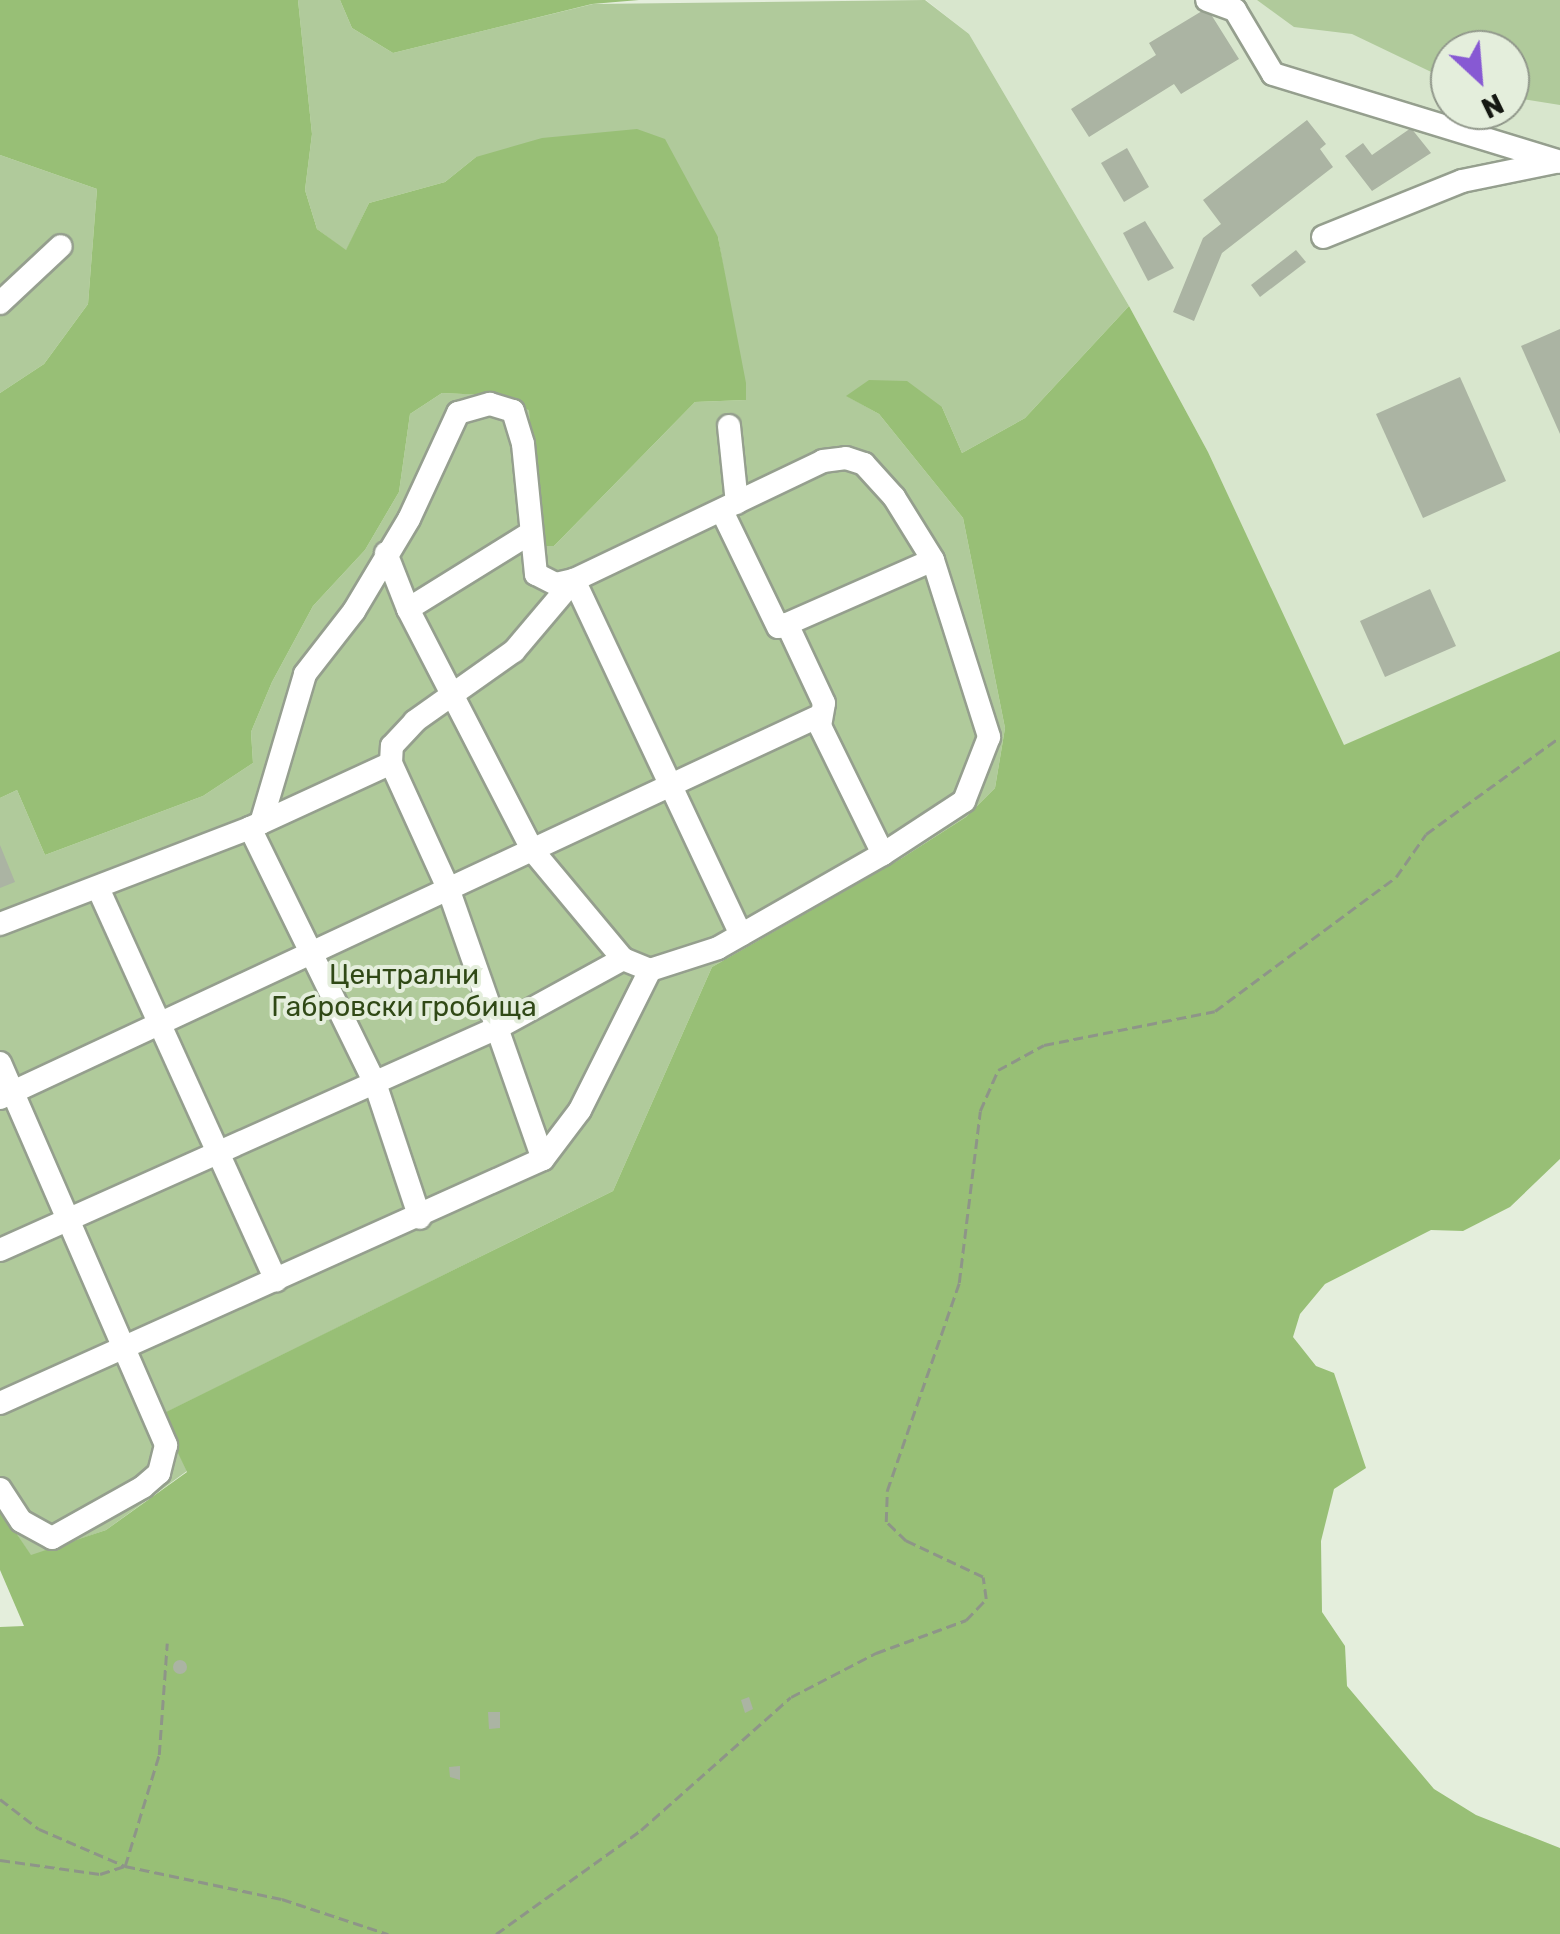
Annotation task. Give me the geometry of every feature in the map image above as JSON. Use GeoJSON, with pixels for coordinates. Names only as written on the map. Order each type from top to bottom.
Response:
{"type":"FeatureCollection","features":[{"type":"Feature","properties":{"kind":"lane"},"geometry":{"type":"LineString","coordinates":[[1207,0],[1236,10],[1272,74],[1559,161]]}},
{"type":"Feature","properties":{"kind":"lane"},"geometry":{"type":"LineString","coordinates":[[1323,237],[1462,181],[1559,161]]}},
{"type":"Feature","properties":{"kind":"lane"},"geometry":{"type":"LineString","coordinates":[[0,303],[61,246]]}},
{"type":"Feature","properties":{"kind":"lane"},"geometry":{"type":"LineString","coordinates":[[386,553],[408,609],[533,850],[623,959],[650,970],[693,959],[741,935],[882,854],[964,801],[989,738],[933,560],[894,497],[864,464],[846,458],[823,460],[574,580],[556,584],[536,574],[523,444],[512,411],[490,404],[458,413],[386,553],[305,674],[255,826],[307,954],[375,1082],[420,1218]]}},
{"type":"Feature","properties":{"kind":"lane"},"geometry":{"type":"LineString","coordinates":[[729,426],[730,507],[778,627],[933,560]]}},
{"type":"Feature","properties":{"kind":"lane"},"geometry":{"type":"LineString","coordinates":[[408,609],[529,534]]}},
{"type":"Feature","properties":{"kind":"lane"},"geometry":{"type":"LineString","coordinates":[[544,1159],[448,888],[391,764],[392,746],[404,732],[514,651],[574,580]]}},
{"type":"Feature","properties":{"kind":"lane"},"geometry":{"type":"LineString","coordinates":[[574,580],[741,935]]}},
{"type":"Feature","properties":{"kind":"lane"},"geometry":{"type":"LineString","coordinates":[[7,1095],[817,717],[824,704],[787,624]]}},
{"type":"Feature","properties":{"kind":"lane"},"geometry":{"type":"LineString","coordinates":[[817,717],[882,854]]}},
{"type":"Feature","properties":{"kind":"lane"},"geometry":{"type":"LineString","coordinates":[[0,924],[255,826],[391,764]]}},
{"type":"Feature","properties":{"kind":"lane"},"geometry":{"type":"LineString","coordinates":[[98,888],[223,1152],[276,1280]]}},
{"type":"Feature","properties":{"kind":"lane"},"geometry":{"type":"LineString","coordinates":[[0,1250],[68,1224],[497,1028],[623,959]]}},
{"type":"Feature","properties":{"kind":"lane"},"geometry":{"type":"LineString","coordinates":[[0,1403],[420,1218],[544,1159],[580,1110],[650,970]]}},
{"type":"Feature","properties":{"kind":"lane"},"geometry":{"type":"LineString","coordinates":[[0,1063],[7,1095],[166,1445],[159,1473],[100,1516],[52,1538],[21,1521],[0,1488]]}},
{"type":"Feature","properties":{"kind":"path"},"geometry":{"type":"LineString","coordinates":[[496,1934],[642,1830],[791,1697],[876,1653],[966,1620],[986,1599],[983,1576],[906,1541],[886,1522],[887,1491],[958,1283],[980,1111],[998,1070],[1044,1044],[1215,1011],[1396,877],[1426,834],[1560,738]]}},
{"type":"Feature","properties":{"kind":"path"},"geometry":{"type":"LineString","coordinates":[[126,1866],[160,1755],[167,1643]]}},
{"type":"Feature","properties":{"kind":"path"},"geometry":{"type":"LineString","coordinates":[[0,1799],[39,1829],[126,1866],[282,1899],[388,1934]]}},
{"type":"Feature","properties":{"kind":"path"},"geometry":{"type":"LineString","coordinates":[[0,1860],[100,1874],[126,1866]]}},
{"type":"Feature","properties":{"kind":"shaded area"},"geometry":{"type":"Polygon","coordinates":[[[926,0],[1560,0],[1560,651],[1343,746],[1208,452],[1129,306],[969,34],[926,0]]]}},
{"type":"Feature","properties":{"kind":"green space"},"geometry":{"type":"Polygon","coordinates":[[[0,0],[298,0],[312,134],[305,190],[317,229],[346,250],[369,203],[445,182],[476,157],[542,138],[637,129],[665,139],[718,237],[746,383],[746,400],[695,402],[554,546],[534,546],[529,410],[484,395],[442,393],[410,414],[399,492],[365,550],[313,606],[272,682],[251,732],[253,763],[203,796],[45,855],[17,790],[0,798],[0,393],[44,364],[88,304],[97,189],[0,155],[0,0]]]}},
{"type":"Feature","properties":{"kind":"green space","name":"Централни Габровски гробища"},"geometry":{"type":"Polygon","coordinates":[[[298,0],[340,0],[352,28],[393,53],[593,4],[925,0],[969,34],[1129,306],[1025,418],[962,453],[942,407],[847,396],[879,414],[963,518],[1005,728],[995,788],[966,817],[902,858],[712,967],[613,1191],[161,1415],[187,1471],[106,1530],[31,1556],[0,1509],[0,798],[17,790],[45,855],[203,796],[253,763],[251,732],[272,682],[313,606],[365,550],[399,492],[410,414],[442,393],[489,395],[529,409],[534,545],[554,546],[695,402],[746,400],[718,237],[476,157],[445,182],[369,203],[346,251],[317,229],[305,190],[312,134],[298,0]]]}},
{"type":"Feature","properties":{"kind":"green space"},"geometry":{"type":"Polygon","coordinates":[[[340,0],[639,0],[592,4],[393,53],[352,28],[340,0]]]}},
{"type":"Feature","properties":{"kind":"green space"},"geometry":{"type":"Polygon","coordinates":[[[1257,0],[1560,0],[1560,105],[1530,100],[1530,30],[1430,30],[1430,71],[1352,34],[1294,27],[1257,0]]]}},
{"type":"Feature","properties":{"kind":"green space"},"geometry":{"type":"Polygon","coordinates":[[[0,155],[97,189],[88,304],[44,364],[0,393],[0,155]]]}},
{"type":"Feature","properties":{"kind":"green space"},"geometry":{"type":"Polygon","coordinates":[[[1129,306],[1208,452],[1344,745],[1560,651],[1560,1159],[1510,1207],[1463,1231],[1431,1230],[1325,1284],[1300,1314],[1293,1337],[1316,1366],[1334,1373],[1366,1468],[1334,1489],[1321,1541],[1322,1612],[1345,1646],[1347,1686],[1434,1789],[1476,1815],[1560,1848],[1560,1934],[0,1934],[0,1627],[24,1626],[0,1570],[0,1509],[31,1555],[106,1530],[187,1472],[160,1415],[613,1191],[712,967],[902,858],[966,817],[995,788],[1005,728],[963,518],[879,414],[846,396],[869,380],[907,381],[942,407],[962,453],[1025,418],[1129,306]]]}},
{"type":"Feature","properties":{"kind":"building"},"geometry":{"type":"Polygon","coordinates":[[[1207,8],[1239,59],[1181,94],[1174,84],[1089,137],[1071,109],[1156,55],[1149,43],[1207,8]]]}},
{"type":"Feature","properties":{"kind":"building"},"geometry":{"type":"Polygon","coordinates":[[[1307,120],[1326,144],[1320,149],[1333,167],[1222,253],[1194,321],[1173,312],[1203,238],[1221,224],[1203,200],[1307,120]]]}},
{"type":"Feature","properties":{"kind":"building"},"geometry":{"type":"Polygon","coordinates":[[[1411,128],[1431,153],[1372,191],[1345,156],[1363,143],[1372,155],[1411,128]]]}},
{"type":"Feature","properties":{"kind":"building"},"geometry":{"type":"Polygon","coordinates":[[[1127,148],[1149,187],[1124,202],[1101,163],[1127,148]]]}},
{"type":"Feature","properties":{"kind":"building"},"geometry":{"type":"Polygon","coordinates":[[[1145,221],[1174,268],[1148,281],[1123,233],[1145,221]]]}},
{"type":"Feature","properties":{"kind":"building"},"geometry":{"type":"Polygon","coordinates":[[[1296,250],[1306,262],[1260,297],[1251,285],[1296,250]]]}},
{"type":"Feature","properties":{"kind":"building"},"geometry":{"type":"Polygon","coordinates":[[[1560,329],[1560,434],[1521,346],[1560,329]]]}},
{"type":"Feature","properties":{"kind":"building"},"geometry":{"type":"Polygon","coordinates":[[[1460,377],[1506,481],[1423,518],[1376,414],[1460,377]]]}},
{"type":"Feature","properties":{"kind":"building"},"geometry":{"type":"Polygon","coordinates":[[[1430,589],[1456,646],[1385,677],[1360,621],[1430,589]]]}},
{"type":"Feature","properties":{"kind":"building"},"geometry":{"type":"Polygon","coordinates":[[[0,845],[15,882],[0,888],[0,845]]]}},
{"type":"Feature","properties":{"kind":"building"},"geometry":{"type":"Polygon","coordinates":[[[180,1660],[187,1667],[180,1674],[173,1667],[180,1660]]]}},
{"type":"Feature","properties":{"kind":"building"},"geometry":{"type":"Polygon","coordinates":[[[749,1697],[753,1709],[745,1713],[741,1700],[749,1697]]]}},
{"type":"Feature","properties":{"kind":"building"},"geometry":{"type":"Polygon","coordinates":[[[488,1712],[500,1712],[500,1728],[489,1729],[488,1712]]]}},
{"type":"Feature","properties":{"kind":"building"},"geometry":{"type":"Polygon","coordinates":[[[460,1766],[460,1780],[450,1777],[449,1767],[460,1766]]]}}]}
